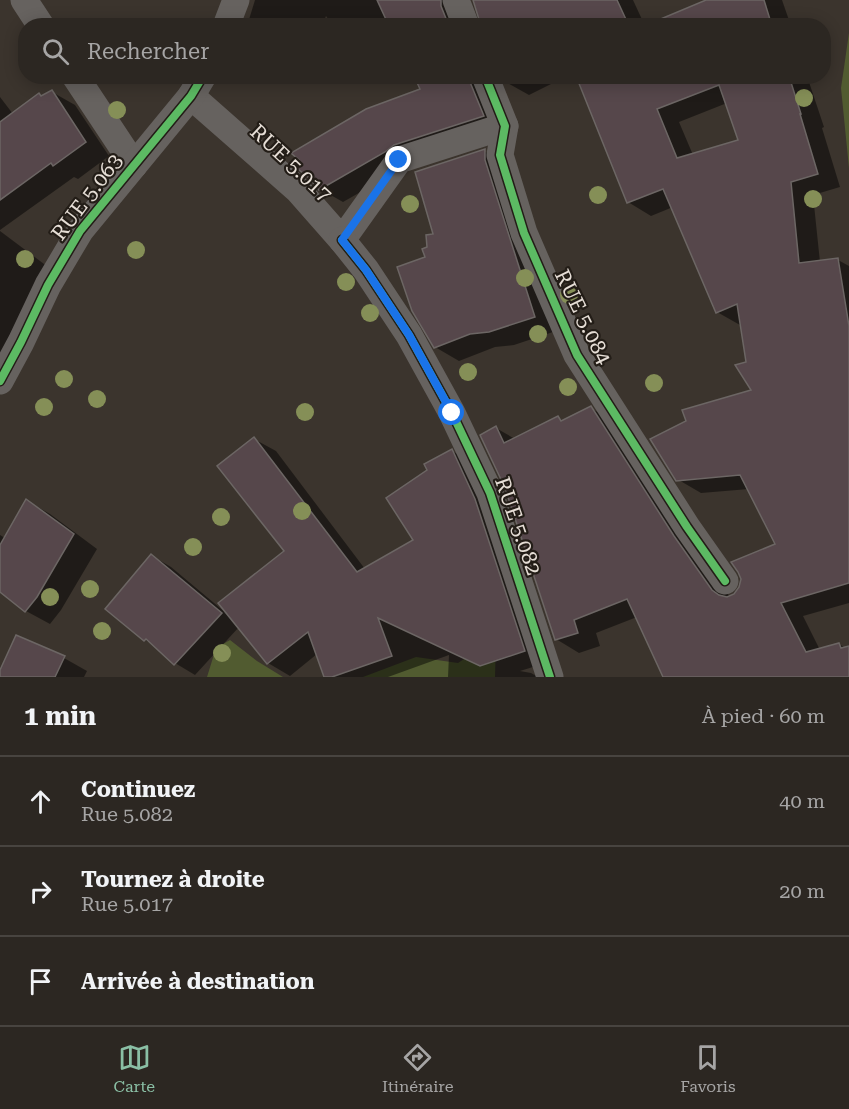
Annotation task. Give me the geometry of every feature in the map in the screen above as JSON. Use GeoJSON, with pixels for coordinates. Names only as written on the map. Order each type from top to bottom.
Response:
{"type":"FeatureCollection","features":[{"type":"Feature","properties":{"kind":"street"},"geometry":{"type":"LineString","coordinates":[[24,0],[36,18]]}},
{"type":"Feature","properties":{"kind":"street"},"geometry":{"type":"LineString","coordinates":[[229,18],[236,0]]}},
{"type":"Feature","properties":{"kind":"street"},"geometry":{"type":"LineString","coordinates":[[456,0],[463,18]]}},
{"type":"Feature","properties":{"kind":"street"},"geometry":{"type":"LineString","coordinates":[[80,84],[134,165]]}},
{"type":"Feature","properties":{"kind":"street","name":"RUE 5.084"},"geometry":{"type":"LineString","coordinates":[[489,84],[505,126],[500,154],[524,233],[577,355],[724,581]]}},
{"type":"Feature","properties":{"kind":"street","name":"RUE 5.063"},"geometry":{"type":"LineString","coordinates":[[0,381],[48,285],[80,231],[197,86]]}},
{"type":"Feature","properties":{"kind":"street","name":"RUE 5.017"},"geometry":{"type":"LineString","coordinates":[[197,86],[298,190],[342,240]]}},
{"type":"Feature","properties":{"kind":"street"},"geometry":{"type":"LineString","coordinates":[[342,240],[399,160],[505,126]]}},
{"type":"Feature","properties":{"kind":"street","name":"RUE 5.082"},"geometry":{"type":"LineString","coordinates":[[342,240],[366,270],[409,335],[452,413],[490,493],[550,677]]}},
{"type":"Feature","properties":{"kind":"green space"},"geometry":{"type":"Polygon","coordinates":[[[849,33],[849,168],[841,88],[849,33]]]}},
{"type":"Feature","properties":{"kind":"green space"},"geometry":{"type":"Polygon","coordinates":[[[496,638],[495,677],[363,677],[416,657],[458,663],[496,638]]]}},
{"type":"Feature","properties":{"kind":"green space"},"geometry":{"type":"Polygon","coordinates":[[[230,640],[283,677],[207,677],[216,648],[230,640]]]}},
{"type":"Feature","properties":{"kind":"building"},"geometry":{"type":"Polygon","coordinates":[[[377,0],[441,0],[446,18],[385,18],[377,0]]]}},
{"type":"Feature","properties":{"kind":"building"},"geometry":{"type":"Polygon","coordinates":[[[473,0],[617,0],[625,18],[479,18],[473,0]]]}},
{"type":"Feature","properties":{"kind":"building"},"geometry":{"type":"Polygon","coordinates":[[[706,0],[764,0],[770,18],[663,18],[706,0]]]}},
{"type":"Feature","properties":{"kind":"building"},"geometry":{"type":"Polygon","coordinates":[[[418,84],[471,84],[484,116],[394,145],[319,190],[293,165],[299,160],[291,153],[366,109],[420,89],[418,84]]]}},
{"type":"Feature","properties":{"kind":"building"},"geometry":{"type":"Polygon","coordinates":[[[579,84],[792,84],[818,174],[791,182],[799,263],[838,258],[849,326],[849,583],[781,603],[806,652],[839,643],[841,648],[849,646],[849,677],[663,677],[627,599],[574,620],[578,633],[555,640],[505,488],[480,435],[496,426],[504,443],[558,416],[561,421],[591,406],[674,536],[712,590],[719,595],[727,597],[734,594],[739,587],[741,579],[731,562],[775,544],[740,475],[676,481],[650,439],[686,421],[682,410],[751,390],[735,365],[746,362],[737,304],[716,313],[663,189],[627,203],[579,84]],[[719,85],[657,109],[677,158],[738,140],[719,85]]]}},
{"type":"Feature","properties":{"kind":"building"},"geometry":{"type":"Polygon","coordinates":[[[52,90],[86,142],[53,166],[51,163],[0,200],[0,122],[39,93],[41,96],[52,90]]]}},
{"type":"Feature","properties":{"kind":"building"},"geometry":{"type":"Polygon","coordinates":[[[485,149],[485,160],[535,317],[489,332],[470,334],[434,348],[412,311],[397,267],[425,257],[422,249],[427,247],[426,235],[433,234],[415,172],[485,149]]]}},
{"type":"Feature","properties":{"kind":"building"},"geometry":{"type":"Polygon","coordinates":[[[254,437],[357,572],[413,540],[386,498],[427,470],[424,464],[452,449],[475,499],[525,651],[480,666],[378,618],[392,656],[332,677],[324,677],[308,632],[267,664],[218,603],[284,551],[217,466],[254,437]]]}},
{"type":"Feature","properties":{"kind":"building"},"geometry":{"type":"Polygon","coordinates":[[[26,499],[74,534],[37,597],[25,612],[0,592],[0,545],[26,499]]]}},
{"type":"Feature","properties":{"kind":"building"},"geometry":{"type":"Polygon","coordinates":[[[151,554],[222,613],[174,665],[146,639],[144,641],[105,609],[151,554]]]}},
{"type":"Feature","properties":{"kind":"building"},"geometry":{"type":"Polygon","coordinates":[[[16,635],[65,656],[55,677],[0,677],[0,670],[16,635]]]}},
{"type":"Feature","properties":{"kind":"cycle path"},"geometry":{"type":"LineString","coordinates":[[0,381],[48,285],[80,231],[191,96],[198,84]]}},
{"type":"Feature","properties":{"kind":"cycle path"},"geometry":{"type":"LineString","coordinates":[[488,84],[505,126],[500,155],[524,233],[577,355],[687,527],[725,581]]}},
{"type":"Feature","properties":{"kind":"cycle path"},"geometry":{"type":"LineString","coordinates":[[342,240],[366,270],[409,335],[452,413],[490,493],[550,677]]}},
{"type":"Feature","properties":{"kind":"route"},"geometry":{"type":"LineString","coordinates":[[399,160],[342,240],[366,270],[409,335],[452,413]]}}]}
